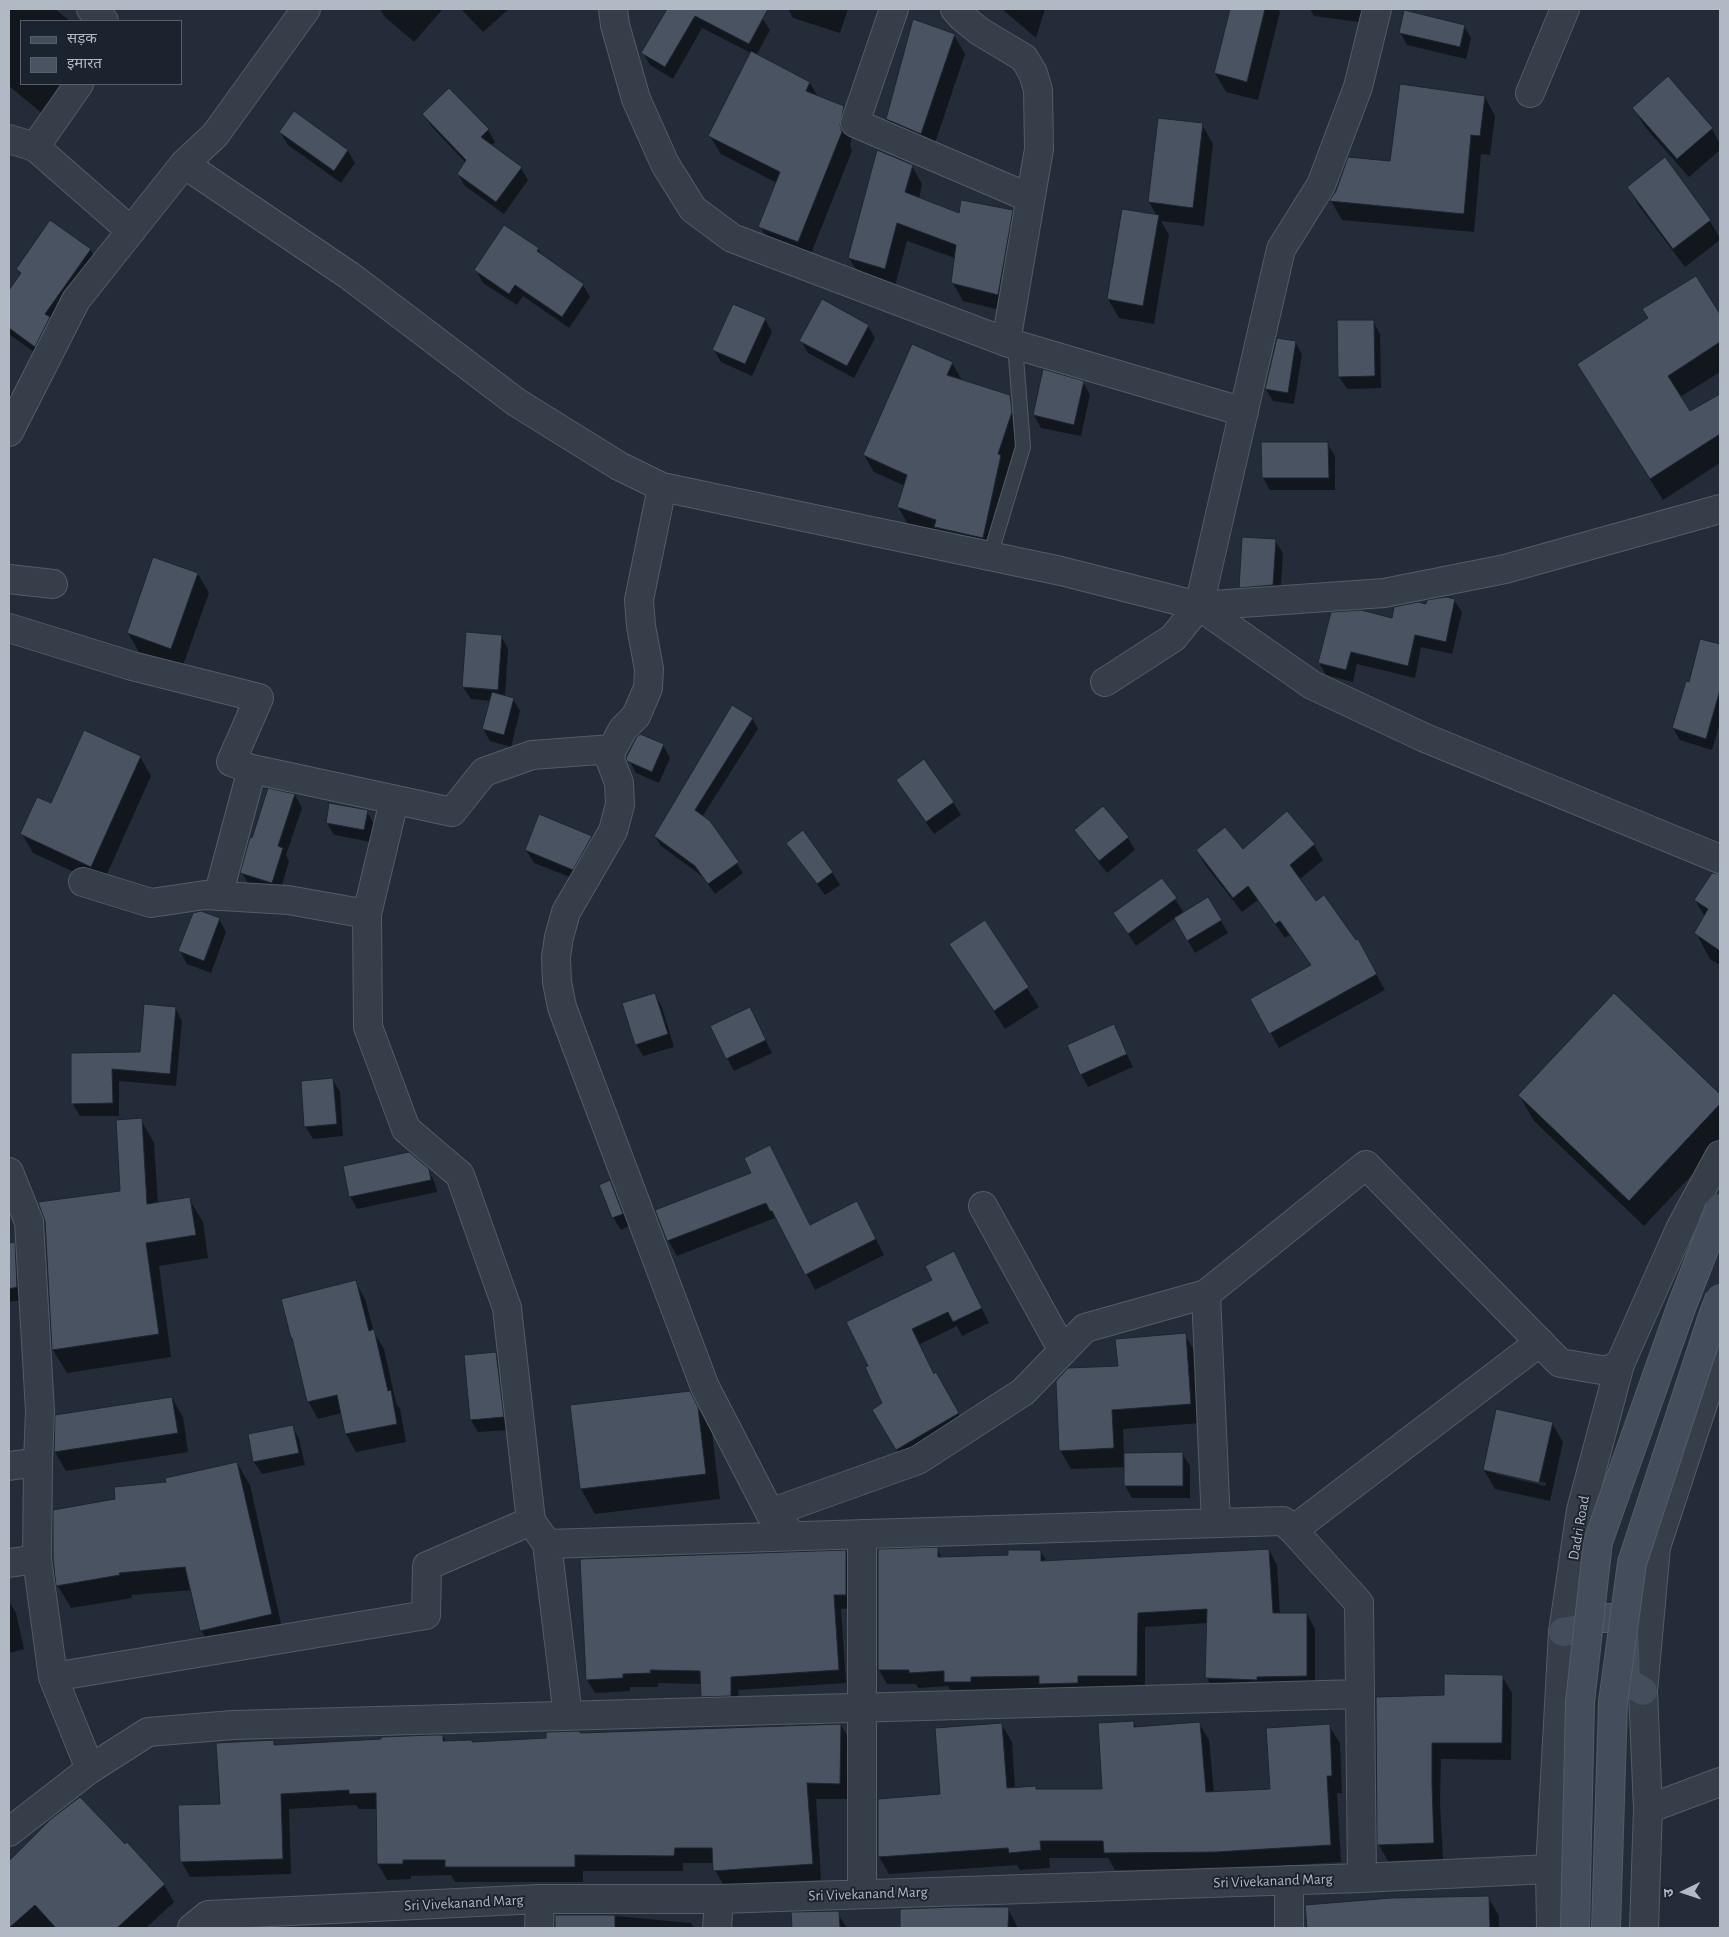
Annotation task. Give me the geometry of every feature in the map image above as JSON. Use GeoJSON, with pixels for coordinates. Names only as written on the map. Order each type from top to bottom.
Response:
{"type":"FeatureCollection","features":[{"type":"Feature","properties":{"kind":"main road"},"geometry":{"type":"LineString","coordinates":[[1575,1928],[1580,1702],[1598,1542],[1680,1308],[1720,1208]]}},
{"type":"Feature","properties":{"kind":"main road"},"geometry":{"type":"LineString","coordinates":[[1606,1928],[1613,1702],[1632,1562],[1710,1322],[1720,1298]]}},
{"type":"Feature","properties":{"kind":"main road"},"geometry":{"type":"LineString","coordinates":[[1563,1632],[1584,1628],[1590,1621],[1599,1618],[1610,1618],[1620,1622],[1624,1628],[1626,1677],[1631,1684],[1643,1691]]}},
{"type":"Feature","properties":{"kind":"street"},"geometry":{"type":"LineString","coordinates":[[92,9],[103,20]]}},
{"type":"Feature","properties":{"kind":"street"},"geometry":{"type":"LineString","coordinates":[[9,432],[76,300],[184,164],[215,135],[306,9]]}},
{"type":"Feature","properties":{"kind":"street"},"geometry":{"type":"LineString","coordinates":[[613,9],[615,25],[636,99],[665,164],[692,209],[732,238],[1010,343],[1244,412]]}},
{"type":"Feature","properties":{"kind":"street"},"geometry":{"type":"LineString","coordinates":[[894,9],[856,123],[1030,198]]}},
{"type":"Feature","properties":{"kind":"street"},"geometry":{"type":"LineString","coordinates":[[955,9],[979,31],[1024,58],[1033,73],[1038,90],[1039,148],[1030,198],[1010,343]]}},
{"type":"Feature","properties":{"kind":"street"},"geometry":{"type":"LineString","coordinates":[[1105,682],[1173,638],[1199,606],[1281,249],[1321,185],[1358,87],[1377,9]]}},
{"type":"Feature","properties":{"kind":"street"},"geometry":{"type":"LineString","coordinates":[[1530,93],[1565,9]]}},
{"type":"Feature","properties":{"kind":"street"},"geometry":{"type":"LineString","coordinates":[[35,147],[78,85]]}},
{"type":"Feature","properties":{"kind":"street"},"geometry":{"type":"LineString","coordinates":[[9,139],[35,147],[131,231]]}},
{"type":"Feature","properties":{"kind":"street"},"geometry":{"type":"LineString","coordinates":[[184,164],[350,276],[516,402],[618,466],[662,487],[1061,571],[1199,606],[1384,593],[1505,569],[1720,509]]}},
{"type":"Feature","properties":{"kind":"street"},"geometry":{"type":"LineString","coordinates":[[662,487],[639,600],[641,626],[649,669],[648,688],[636,716],[623,729],[612,749],[610,759],[619,784],[620,805],[613,830],[566,912],[559,937],[556,958],[557,982],[562,1007],[573,1038],[705,1387],[770,1513],[794,1536]]}},
{"type":"Feature","properties":{"kind":"street"},"geometry":{"type":"LineString","coordinates":[[9,579],[53,584]]}},
{"type":"Feature","properties":{"kind":"street"},"geometry":{"type":"LineString","coordinates":[[1199,606],[1312,685],[1423,738],[1720,858]]}},
{"type":"Feature","properties":{"kind":"street"},"geometry":{"type":"LineString","coordinates":[[9,628],[132,666],[259,698],[231,762],[252,769],[394,801],[452,812],[484,772],[532,755],[612,749]]}},
{"type":"Feature","properties":{"kind":"street"},"geometry":{"type":"LineString","coordinates":[[218,896],[252,769]]}},
{"type":"Feature","properties":{"kind":"street"},"geometry":{"type":"LineString","coordinates":[[394,801],[367,914],[368,1027],[406,1129],[460,1175],[507,1308],[531,1521],[546,1544],[568,1716]]}},
{"type":"Feature","properties":{"kind":"street"},"geometry":{"type":"LineString","coordinates":[[82,882],[151,903],[205,895],[288,900],[367,914]]}},
{"type":"Feature","properties":{"kind":"street","name":"Dadri Road"},"geometry":{"type":"LineString","coordinates":[[1552,1928],[1550,1869],[1563,1632],[1581,1510],[1620,1364],[1680,1229],[1720,1155]]}},
{"type":"Feature","properties":{"kind":"street"},"geometry":{"type":"LineString","coordinates":[[770,1513],[918,1460],[1023,1392],[1084,1328],[1206,1294],[1366,1165],[1560,1363],[1607,1371],[1620,1364]]}},
{"type":"Feature","properties":{"kind":"street"},"geometry":{"type":"LineString","coordinates":[[9,1172],[29,1222],[40,1410],[38,1559],[53,1678],[90,1769]]}},
{"type":"Feature","properties":{"kind":"street"},"geometry":{"type":"LineString","coordinates":[[983,1206],[1062,1351]]}},
{"type":"Feature","properties":{"kind":"street"},"geometry":{"type":"LineString","coordinates":[[1206,1294],[1216,1522]]}},
{"type":"Feature","properties":{"kind":"street"},"geometry":{"type":"LineString","coordinates":[[1293,1530],[1540,1342]]}},
{"type":"Feature","properties":{"kind":"street"},"geometry":{"type":"LineString","coordinates":[[1644,1928],[1648,1809],[1643,1691],[1656,1547],[1720,1352]]}},
{"type":"Feature","properties":{"kind":"street"},"geometry":{"type":"LineString","coordinates":[[9,1466],[38,1462]]}},
{"type":"Feature","properties":{"kind":"street"},"geometry":{"type":"LineString","coordinates":[[53,1678],[426,1615],[427,1566],[531,1521]]}},
{"type":"Feature","properties":{"kind":"street"},"geometry":{"type":"LineString","coordinates":[[546,1544],[1283,1521],[1359,1603],[1362,1878]]}},
{"type":"Feature","properties":{"kind":"street"},"geometry":{"type":"LineString","coordinates":[[862,1534],[862,1894]]}},
{"type":"Feature","properties":{"kind":"street"},"geometry":{"type":"LineString","coordinates":[[9,1563],[38,1559]]}},
{"type":"Feature","properties":{"kind":"street"},"geometry":{"type":"LineString","coordinates":[[9,1832],[90,1769],[148,1732],[243,1725],[1360,1694]]}},
{"type":"Feature","properties":{"kind":"street"},"geometry":{"type":"LineString","coordinates":[[1648,1809],[1720,1782]]}},
{"type":"Feature","properties":{"kind":"street","name":"Sri Vivekanand Marg"},"geometry":{"type":"LineString","coordinates":[[192,1928],[208,1915],[540,1899],[719,1899],[1362,1878],[1550,1869]]}},
{"type":"Feature","properties":{"kind":"street"},"geometry":{"type":"LineString","coordinates":[[1289,1880],[1289,1928]]}},
{"type":"Feature","properties":{"kind":"street"},"geometry":{"type":"LineString","coordinates":[[539,1928],[540,1899]]}},
{"type":"Feature","properties":{"kind":"street"},"geometry":{"type":"LineString","coordinates":[[717,1928],[719,1899]]}},
{"type":"Feature","properties":{"kind":"lane"},"geometry":{"type":"LineString","coordinates":[[990,556],[1023,447],[1010,343]]}},
{"type":"Feature","properties":{"kind":"building"},"geometry":{"type":"Polygon","coordinates":[[[667,9],[768,9],[749,44],[695,16],[665,67],[641,53],[667,9]]]}},
{"type":"Feature","properties":{"kind":"building"},"geometry":{"type":"Polygon","coordinates":[[[1230,9],[1265,9],[1247,82],[1214,73],[1230,9]]]}},
{"type":"Feature","properties":{"kind":"building"},"geometry":{"type":"Polygon","coordinates":[[[1404,10],[1465,25],[1460,47],[1399,33],[1404,10]]]}},
{"type":"Feature","properties":{"kind":"building"},"geometry":{"type":"Polygon","coordinates":[[[913,19],[955,34],[921,134],[886,119],[913,19]]]}},
{"type":"Feature","properties":{"kind":"building"},"geometry":{"type":"Polygon","coordinates":[[[751,51],[810,82],[806,91],[844,106],[840,125],[842,132],[798,242],[758,227],[780,172],[708,136],[751,51]]]}},
{"type":"Feature","properties":{"kind":"building"},"geometry":{"type":"Polygon","coordinates":[[[1668,76],[1713,128],[1677,159],[1632,108],[1668,76]]]}},
{"type":"Feature","properties":{"kind":"building"},"geometry":{"type":"Polygon","coordinates":[[[1400,84],[1485,96],[1480,136],[1471,135],[1464,214],[1329,201],[1336,191],[1348,157],[1390,161],[1400,84]]]}},
{"type":"Feature","properties":{"kind":"building"},"geometry":{"type":"Polygon","coordinates":[[[449,88],[489,129],[481,137],[522,167],[496,202],[457,174],[466,160],[422,114],[449,88]]]}},
{"type":"Feature","properties":{"kind":"building"},"geometry":{"type":"Polygon","coordinates":[[[294,111],[348,150],[334,171],[279,132],[294,111]]]}},
{"type":"Feature","properties":{"kind":"building"},"geometry":{"type":"Polygon","coordinates":[[[1158,118],[1203,123],[1193,208],[1148,202],[1158,118]]]}},
{"type":"Feature","properties":{"kind":"building"},"geometry":{"type":"Polygon","coordinates":[[[877,150],[913,165],[905,192],[959,213],[961,200],[1013,210],[998,295],[951,283],[956,245],[897,223],[885,269],[848,258],[877,150]]]}},
{"type":"Feature","properties":{"kind":"building"},"geometry":{"type":"Polygon","coordinates":[[[1665,157],[1711,220],[1673,249],[1627,187],[1665,157]]]}},
{"type":"Feature","properties":{"kind":"building"},"geometry":{"type":"Polygon","coordinates":[[[1122,209],[1159,215],[1143,306],[1107,299],[1122,209]]]}},
{"type":"Feature","properties":{"kind":"building"},"geometry":{"type":"Polygon","coordinates":[[[50,220],[91,249],[45,314],[50,317],[35,347],[9,328],[9,290],[21,273],[16,269],[50,220]]]}},
{"type":"Feature","properties":{"kind":"building"},"geometry":{"type":"Polygon","coordinates":[[[504,225],[539,248],[537,251],[584,284],[562,317],[515,285],[509,294],[474,270],[504,225]]]}},
{"type":"Feature","properties":{"kind":"building"},"geometry":{"type":"Polygon","coordinates":[[[1696,276],[1720,314],[1720,342],[1668,376],[1690,411],[1720,394],[1720,434],[1650,479],[1577,364],[1648,318],[1642,309],[1696,276]]]}},
{"type":"Feature","properties":{"kind":"building"},"geometry":{"type":"Polygon","coordinates":[[[822,299],[869,325],[847,366],[799,341],[822,299]]]}},
{"type":"Feature","properties":{"kind":"building"},"geometry":{"type":"Polygon","coordinates":[[[733,304],[766,318],[745,364],[712,350],[733,304]]]}},
{"type":"Feature","properties":{"kind":"building"},"geometry":{"type":"Polygon","coordinates":[[[1337,320],[1374,320],[1375,376],[1338,377],[1337,320]]]}},
{"type":"Feature","properties":{"kind":"building"},"geometry":{"type":"Polygon","coordinates":[[[1277,338],[1296,341],[1288,393],[1265,389],[1277,338]]]}},
{"type":"Feature","properties":{"kind":"building"},"geometry":{"type":"Polygon","coordinates":[[[912,344],[953,362],[947,375],[1010,395],[1012,412],[998,454],[1001,455],[983,538],[934,527],[936,520],[897,507],[907,475],[863,455],[912,344]]]}},
{"type":"Feature","properties":{"kind":"building"},"geometry":{"type":"Polygon","coordinates":[[[1043,369],[1084,381],[1074,425],[1033,415],[1043,369]]]}},
{"type":"Feature","properties":{"kind":"building"},"geometry":{"type":"Polygon","coordinates":[[[1261,442],[1328,442],[1329,478],[1262,478],[1261,442]]]}},
{"type":"Feature","properties":{"kind":"building"},"geometry":{"type":"Polygon","coordinates":[[[1242,537],[1276,539],[1273,585],[1239,588],[1242,537]]]}},
{"type":"Feature","properties":{"kind":"building"},"geometry":{"type":"Polygon","coordinates":[[[153,557],[198,573],[171,649],[127,633],[153,557]]]}},
{"type":"Feature","properties":{"kind":"building"},"geometry":{"type":"Polygon","coordinates":[[[1446,597],[1455,599],[1446,642],[1415,635],[1408,666],[1351,652],[1346,670],[1318,663],[1331,612],[1361,610],[1392,618],[1394,607],[1418,602],[1426,604],[1427,600],[1446,597]]]}},
{"type":"Feature","properties":{"kind":"building"},"geometry":{"type":"Polygon","coordinates":[[[466,632],[502,635],[498,690],[462,687],[466,632]]]}},
{"type":"Feature","properties":{"kind":"building"},"geometry":{"type":"Polygon","coordinates":[[[1700,639],[1720,644],[1720,690],[1706,739],[1672,728],[1686,681],[1689,682],[1700,639]]]}},
{"type":"Feature","properties":{"kind":"building"},"geometry":{"type":"Polygon","coordinates":[[[492,692],[514,698],[504,735],[482,729],[492,692]]]}},
{"type":"Feature","properties":{"kind":"building"},"geometry":{"type":"Polygon","coordinates":[[[732,705],[753,718],[695,810],[710,821],[739,862],[708,884],[695,866],[654,836],[732,705]]]}},
{"type":"Feature","properties":{"kind":"building"},"geometry":{"type":"Polygon","coordinates":[[[84,730],[141,756],[91,867],[20,834],[37,797],[51,803],[84,730]]]}},
{"type":"Feature","properties":{"kind":"building"},"geometry":{"type":"Polygon","coordinates":[[[640,734],[664,744],[652,772],[627,761],[626,758],[640,734]]]}},
{"type":"Feature","properties":{"kind":"building"},"geometry":{"type":"Polygon","coordinates":[[[924,759],[954,802],[926,822],[896,780],[924,759]]]}},
{"type":"Feature","properties":{"kind":"building"},"geometry":{"type":"Polygon","coordinates":[[[268,788],[295,794],[278,846],[283,848],[272,883],[240,873],[250,837],[252,838],[268,788]]]}},
{"type":"Feature","properties":{"kind":"building"},"geometry":{"type":"Polygon","coordinates":[[[329,803],[368,810],[364,830],[326,823],[329,803]]]}},
{"type":"Feature","properties":{"kind":"building"},"geometry":{"type":"Polygon","coordinates":[[[1103,806],[1129,837],[1099,861],[1074,830],[1103,806]]]}},
{"type":"Feature","properties":{"kind":"building"},"geometry":{"type":"Polygon","coordinates":[[[1287,811],[1315,844],[1290,865],[1316,901],[1324,895],[1356,940],[1358,939],[1377,974],[1269,1034],[1250,999],[1311,965],[1280,921],[1275,924],[1248,886],[1233,898],[1196,850],[1225,827],[1243,849],[1287,811]]]}},
{"type":"Feature","properties":{"kind":"building"},"geometry":{"type":"Polygon","coordinates":[[[539,814],[592,836],[573,870],[525,850],[539,814]]]}},
{"type":"Feature","properties":{"kind":"building"},"geometry":{"type":"Polygon","coordinates":[[[803,830],[833,872],[817,884],[786,843],[803,830]]]}},
{"type":"Feature","properties":{"kind":"building"},"geometry":{"type":"Polygon","coordinates":[[[1712,873],[1720,874],[1720,951],[1694,933],[1708,909],[1694,900],[1712,873]]]}},
{"type":"Feature","properties":{"kind":"building"},"geometry":{"type":"Polygon","coordinates":[[[1162,878],[1177,898],[1128,934],[1113,913],[1162,878]]]}},
{"type":"Feature","properties":{"kind":"building"},"geometry":{"type":"Polygon","coordinates":[[[1208,897],[1222,920],[1187,941],[1174,918],[1208,897]]]}},
{"type":"Feature","properties":{"kind":"building"},"geometry":{"type":"Polygon","coordinates":[[[201,911],[220,918],[204,961],[178,951],[193,913],[201,911]]]}},
{"type":"Feature","properties":{"kind":"building"},"geometry":{"type":"Polygon","coordinates":[[[985,920],[1029,987],[994,1011],[949,944],[985,920]]]}},
{"type":"Feature","properties":{"kind":"building"},"geometry":{"type":"Polygon","coordinates":[[[655,993],[668,1034],[635,1045],[622,1003],[655,993]]]}},
{"type":"Feature","properties":{"kind":"building"},"geometry":{"type":"Polygon","coordinates":[[[1614,993],[1720,1094],[1720,1104],[1629,1201],[1518,1095],[1614,993]]]}},
{"type":"Feature","properties":{"kind":"building"},"geometry":{"type":"Polygon","coordinates":[[[144,1004],[176,1007],[170,1074],[112,1069],[113,1103],[71,1104],[71,1053],[140,1052],[144,1004]]]}},
{"type":"Feature","properties":{"kind":"building"},"geometry":{"type":"Polygon","coordinates":[[[750,1007],[766,1040],[726,1059],[710,1026],[750,1007]]]}},
{"type":"Feature","properties":{"kind":"building"},"geometry":{"type":"Polygon","coordinates":[[[1114,1024],[1127,1054],[1080,1075],[1067,1045],[1114,1024]]]}},
{"type":"Feature","properties":{"kind":"building"},"geometry":{"type":"Polygon","coordinates":[[[333,1078],[337,1124],[304,1127],[301,1081],[333,1078]]]}},
{"type":"Feature","properties":{"kind":"building"},"geometry":{"type":"Polygon","coordinates":[[[142,1118],[147,1204],[190,1197],[196,1235],[146,1243],[159,1334],[52,1350],[45,1221],[38,1202],[120,1191],[116,1120],[142,1118]]]}},
{"type":"Feature","properties":{"kind":"building"},"geometry":{"type":"Polygon","coordinates":[[[770,1145],[810,1225],[857,1201],[876,1239],[805,1275],[766,1203],[667,1241],[655,1210],[751,1173],[744,1158],[770,1145]]]}},
{"type":"Feature","properties":{"kind":"building"},"geometry":{"type":"Polygon","coordinates":[[[409,1152],[429,1169],[431,1180],[349,1197],[343,1166],[409,1152]]]}},
{"type":"Feature","properties":{"kind":"building"},"geometry":{"type":"Polygon","coordinates":[[[610,1180],[623,1214],[612,1218],[599,1185],[610,1180]]]}},
{"type":"Feature","properties":{"kind":"building"},"geometry":{"type":"Polygon","coordinates":[[[15,1242],[17,1287],[9,1289],[9,1243],[15,1242]]]}},
{"type":"Feature","properties":{"kind":"building"},"geometry":{"type":"Polygon","coordinates":[[[954,1251],[982,1308],[953,1322],[948,1312],[912,1329],[934,1374],[936,1372],[959,1413],[896,1450],[872,1410],[882,1403],[865,1367],[868,1366],[846,1322],[932,1280],[925,1266],[954,1251]]]}},
{"type":"Feature","properties":{"kind":"building"},"geometry":{"type":"Polygon","coordinates":[[[356,1280],[369,1331],[374,1329],[388,1391],[391,1390],[397,1424],[345,1434],[337,1395],[307,1402],[281,1299],[356,1280]]]}},
{"type":"Feature","properties":{"kind":"building"},"geometry":{"type":"Polygon","coordinates":[[[1186,1333],[1191,1404],[1112,1410],[1114,1448],[1059,1451],[1056,1381],[1068,1368],[1118,1366],[1115,1339],[1186,1333]]]}},
{"type":"Feature","properties":{"kind":"building"},"geometry":{"type":"Polygon","coordinates":[[[496,1352],[504,1417],[470,1420],[464,1355],[496,1352]]]}},
{"type":"Feature","properties":{"kind":"building"},"geometry":{"type":"Polygon","coordinates":[[[690,1391],[698,1407],[706,1474],[580,1489],[570,1405],[690,1391]]]}},
{"type":"Feature","properties":{"kind":"building"},"geometry":{"type":"Polygon","coordinates":[[[172,1397],[178,1433],[54,1452],[55,1415],[172,1397]]]}},
{"type":"Feature","properties":{"kind":"building"},"geometry":{"type":"Polygon","coordinates":[[[1496,1409],[1553,1422],[1539,1483],[1483,1470],[1496,1409]]]}},
{"type":"Feature","properties":{"kind":"building"},"geometry":{"type":"Polygon","coordinates":[[[293,1425],[299,1453],[253,1462],[248,1434],[293,1425]]]}},
{"type":"Feature","properties":{"kind":"building"},"geometry":{"type":"Polygon","coordinates":[[[1183,1452],[1183,1486],[1124,1486],[1124,1453],[1183,1452]]]}},
{"type":"Feature","properties":{"kind":"building"},"geometry":{"type":"Polygon","coordinates":[[[237,1462],[272,1614],[200,1631],[185,1567],[119,1573],[120,1575],[56,1586],[53,1558],[53,1510],[115,1499],[114,1487],[166,1482],[165,1478],[237,1462]]]}},
{"type":"Feature","properties":{"kind":"building"},"geometry":{"type":"Polygon","coordinates":[[[938,1547],[938,1557],[1008,1555],[1008,1550],[1041,1550],[1041,1561],[1269,1549],[1273,1613],[1307,1613],[1307,1676],[1257,1677],[1257,1680],[1205,1678],[1207,1609],[1138,1613],[1137,1676],[1078,1676],[1078,1683],[1039,1684],[1039,1676],[971,1677],[971,1682],[944,1682],[944,1671],[909,1673],[909,1670],[878,1670],[878,1549],[938,1547]]]}},
{"type":"Feature","properties":{"kind":"building"},"geometry":{"type":"Polygon","coordinates":[[[846,1550],[846,1595],[834,1595],[839,1670],[731,1677],[731,1696],[701,1697],[700,1671],[650,1670],[651,1673],[623,1674],[623,1678],[586,1680],[580,1559],[846,1550]]]}},
{"type":"Feature","properties":{"kind":"building"},"geometry":{"type":"Polygon","coordinates":[[[1444,1674],[1503,1675],[1502,1743],[1432,1743],[1434,1843],[1377,1845],[1376,1697],[1444,1695],[1444,1674]]]}},
{"type":"Feature","properties":{"kind":"building"},"geometry":{"type":"Polygon","coordinates":[[[1134,1721],[1134,1727],[1200,1722],[1206,1792],[1270,1789],[1266,1728],[1330,1724],[1332,1776],[1327,1776],[1331,1845],[1216,1852],[1104,1853],[1103,1841],[1040,1841],[1041,1850],[1009,1853],[1008,1848],[878,1857],[878,1799],[940,1794],[935,1728],[1002,1723],[1007,1788],[1036,1786],[1036,1789],[1102,1789],[1098,1723],[1134,1721]]]}},
{"type":"Feature","properties":{"kind":"building"},"geometry":{"type":"Polygon","coordinates":[[[841,1724],[840,1784],[807,1783],[813,1864],[713,1871],[712,1848],[675,1848],[674,1856],[575,1855],[575,1867],[445,1867],[445,1860],[403,1860],[403,1864],[377,1864],[376,1793],[349,1794],[349,1790],[281,1794],[283,1859],[180,1862],[178,1805],[220,1804],[216,1743],[274,1740],[274,1745],[433,1735],[443,1735],[443,1741],[472,1740],[472,1742],[546,1738],[546,1732],[580,1731],[580,1733],[841,1724]]]}},
{"type":"Feature","properties":{"kind":"building"},"geometry":{"type":"Polygon","coordinates":[[[80,1797],[125,1844],[127,1842],[165,1884],[117,1928],[56,1928],[35,1905],[9,1928],[9,1861],[51,1819],[80,1797]]]}},
{"type":"Feature","properties":{"kind":"building"},"geometry":{"type":"Polygon","coordinates":[[[1489,1896],[1490,1928],[1307,1928],[1305,1905],[1391,1898],[1489,1896]]]}},
{"type":"Feature","properties":{"kind":"building"},"geometry":{"type":"Polygon","coordinates":[[[1009,1907],[1008,1928],[900,1928],[900,1909],[1009,1907]]]}},
{"type":"Feature","properties":{"kind":"building"},"geometry":{"type":"Polygon","coordinates":[[[839,1911],[840,1928],[792,1928],[791,1912],[839,1911]]]}},
{"type":"Feature","properties":{"kind":"building"},"geometry":{"type":"Polygon","coordinates":[[[555,1915],[615,1915],[615,1928],[555,1928],[555,1915]]]}}]}
